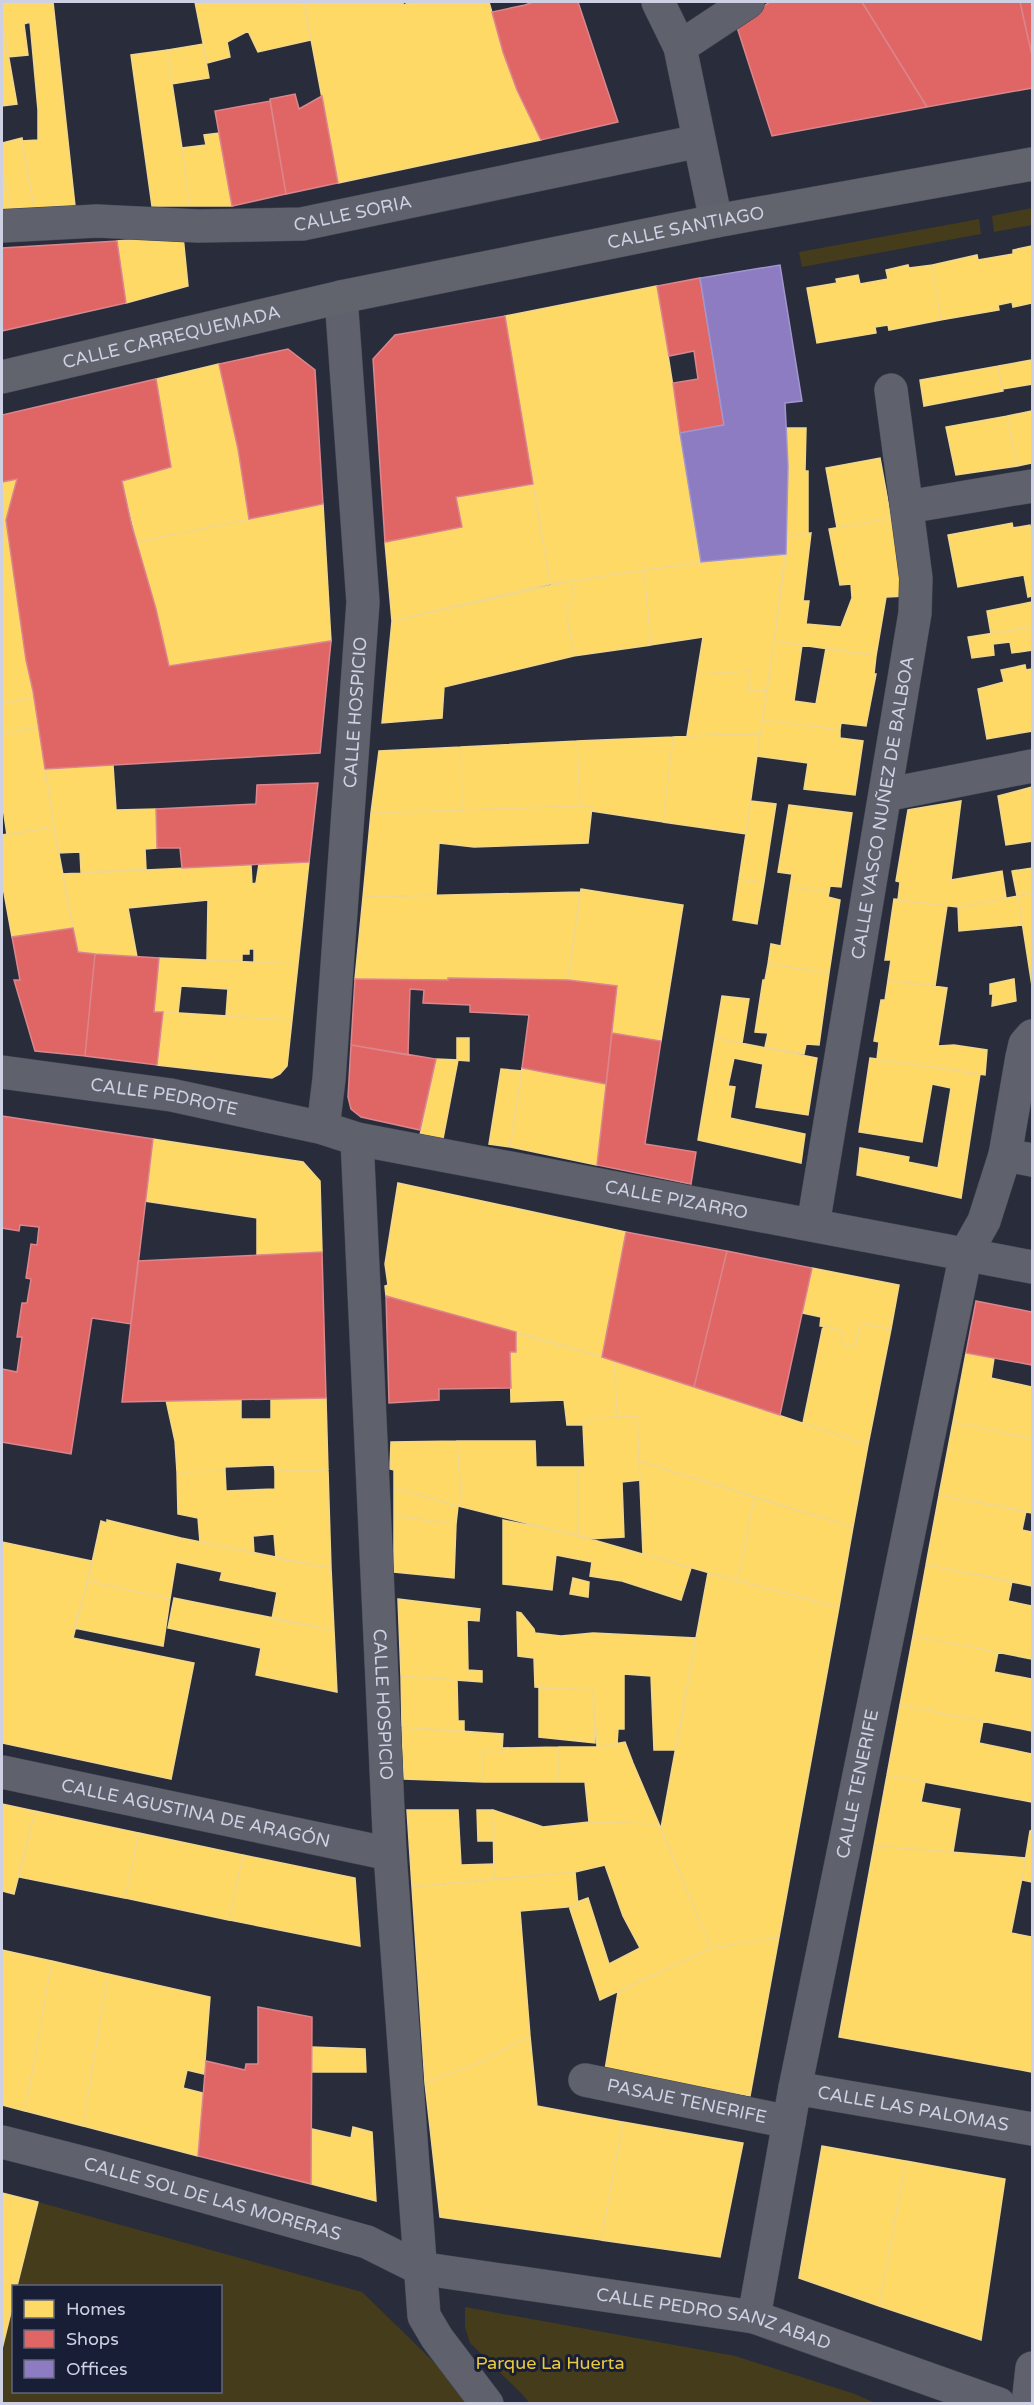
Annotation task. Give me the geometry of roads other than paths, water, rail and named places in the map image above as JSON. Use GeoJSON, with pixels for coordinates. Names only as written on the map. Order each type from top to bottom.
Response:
{"type":"FeatureCollection","features":[{"type":"Feature","properties":{"kind":"main road","name":"CALLE SANTIAGO"},"geometry":{"type":"LineString","coordinates":[[341,297],[716,221],[1032,164]]}},
{"type":"Feature","properties":{"kind":"main road","name":"CALLE CARREQUEMADA"},"geometry":{"type":"LineString","coordinates":[[2,377],[341,297]]}},
{"type":"Feature","properties":{"kind":"street"},"geometry":{"type":"LineString","coordinates":[[658,2],[680,47],[716,221]]}},
{"type":"Feature","properties":{"kind":"street"},"geometry":{"type":"LineString","coordinates":[[680,47],[748,2]]}},
{"type":"Feature","properties":{"kind":"street","name":"CALLE SORIA"},"geometry":{"type":"LineString","coordinates":[[2,226],[97,221],[198,226],[302,224],[699,141]]}},
{"type":"Feature","properties":{"kind":"street","name":"CALLE HOSPICIO"},"geometry":{"type":"LineString","coordinates":[[323,1128],[329,1079],[363,602],[341,297]]}},
{"type":"Feature","properties":{"kind":"street","name":"CALLE VASCO NUÑEZ DE BALBOA"},"geometry":{"type":"LineString","coordinates":[[813,1225],[915,613],[916,578],[891,390]]}},
{"type":"Feature","properties":{"kind":"street"},"geometry":{"type":"LineString","coordinates":[[907,507],[1032,486]]}},
{"type":"Feature","properties":{"kind":"street"},"geometry":{"type":"LineString","coordinates":[[885,795],[1032,766]]}},
{"type":"Feature","properties":{"kind":"street","name":"CALLE TENERIFE"},"geometry":{"type":"LineString","coordinates":[[754,2317],[795,2088],[966,1253],[1019,1157],[1022,1057],[1025,1044],[1032,1036]]}},
{"type":"Feature","properties":{"kind":"street","name":"CALLE PEDROTE"},"geometry":{"type":"LineString","coordinates":[[2,1072],[171,1095],[323,1128]]}},
{"type":"Feature","properties":{"kind":"street","name":"CALLE PIZARRO"},"geometry":{"type":"LineString","coordinates":[[323,1128],[357,1139],[1032,1267]]}},
{"type":"Feature","properties":{"kind":"street","name":"CALLE HOSPICIO"},"geometry":{"type":"LineString","coordinates":[[357,1139],[390,1854],[419,2268],[424,2316],[487,2403]]}},
{"type":"Feature","properties":{"kind":"street","name":"CALLE AGUSTINA DE ARAGÓN"},"geometry":{"type":"LineString","coordinates":[[2,1772],[390,1854]]}},
{"type":"Feature","properties":{"kind":"street","name":"PASAJE TENERIFE"},"geometry":{"type":"LineString","coordinates":[[585,2080],[789,2122]]}},
{"type":"Feature","properties":{"kind":"street","name":"CALLE LAS PALOMAS"},"geometry":{"type":"LineString","coordinates":[[795,2088],[1032,2129]]}},
{"type":"Feature","properties":{"kind":"street","name":"CALLE SOL DE LAS MORERAS"},"geometry":{"type":"LineString","coordinates":[[2,2142],[367,2242],[419,2268]]}},
{"type":"Feature","properties":{"kind":"street","name":"CALLE PEDRO SANZ ABAD"},"geometry":{"type":"LineString","coordinates":[[419,2268],[754,2317],[999,2403]]}},
{"type":"Feature","properties":{"kind":"street"},"geometry":{"type":"LineString","coordinates":[[1028,2403],[1032,2368]]}},
{"type":"Feature","properties":{"kind":"park label","name":"Parque La Huerta"},"geometry":{"type":"Point","coordinates":[550,2363]}}]}
